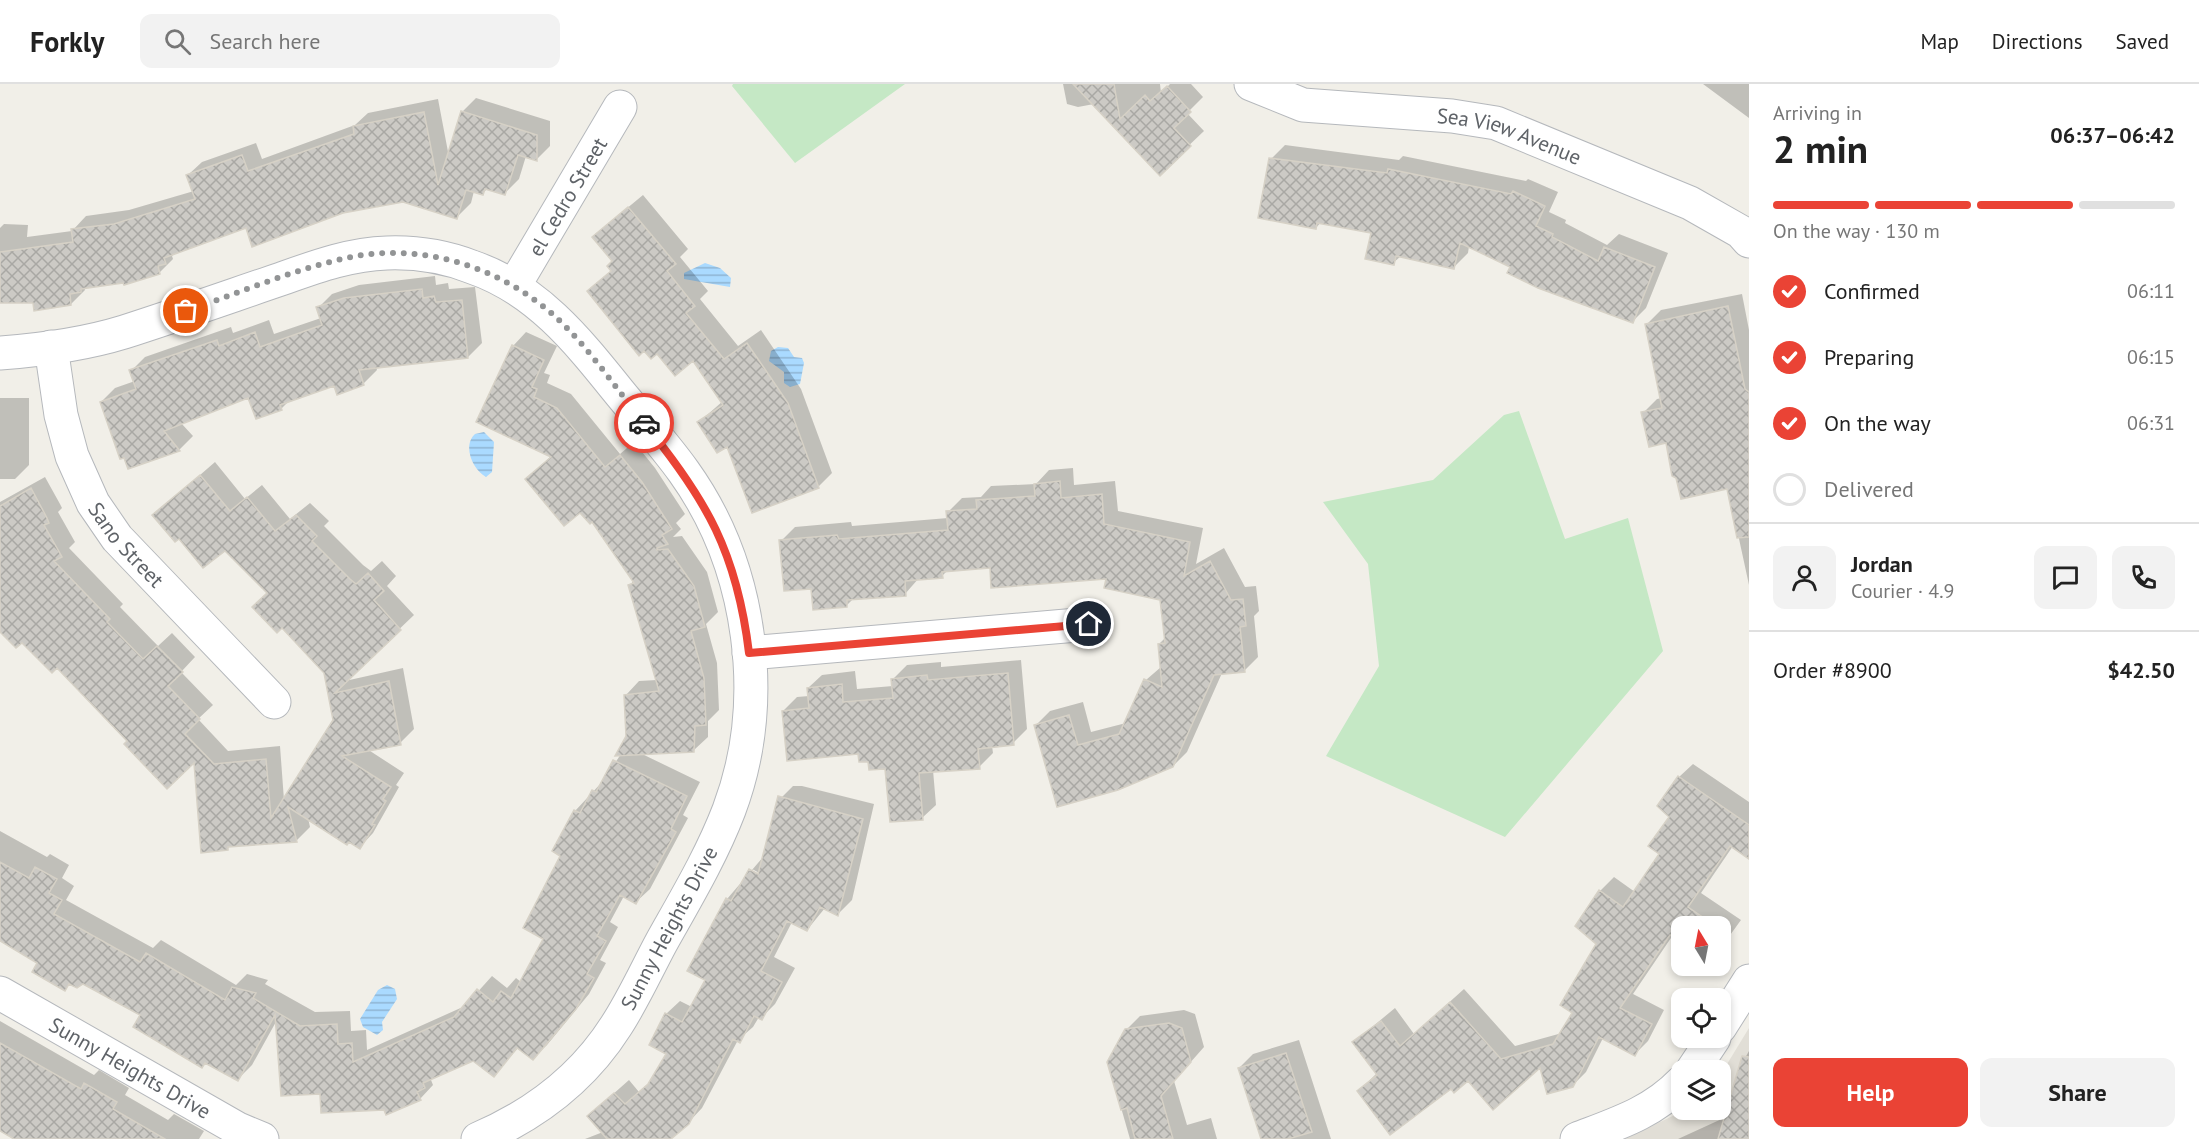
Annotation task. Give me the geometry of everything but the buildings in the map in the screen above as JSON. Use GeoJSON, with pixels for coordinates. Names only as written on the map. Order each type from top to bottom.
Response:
{"type":"FeatureCollection","features":[{"type":"Feature","properties":{"kind":"street","name":"Sea View Avenue"},"geometry":{"type":"LineString","coordinates":[[1251,84],[1304,105],[1452,116],[1496,123],[1690,203],[1741,232],[1749,241]]}},
{"type":"Feature","properties":{"kind":"street","name":"el Cedro Street"},"geometry":{"type":"LineString","coordinates":[[514,286],[620,107]]}},
{"type":"Feature","properties":{"kind":"street","name":"Sunny Heights Drive"},"geometry":{"type":"LineString","coordinates":[[0,352],[51,347],[119,333],[342,259],[387,253],[433,256],[473,267],[514,286],[550,312],[576,339],[685,473],[711,518],[731,566],[744,615],[749,653],[750,699],[744,758],[730,807],[712,849],[616,1027],[585,1067],[551,1098],[508,1126],[478,1139]]}},
{"type":"Feature","properties":{"kind":"street","name":"Sano Street"},"geometry":{"type":"LineString","coordinates":[[51,347],[61,415],[72,456],[93,503],[117,538],[274,702]]}},
{"type":"Feature","properties":{"kind":"street"},"geometry":{"type":"LineString","coordinates":[[749,653],[1089,624]]}},
{"type":"Feature","properties":{"kind":"street"},"geometry":{"type":"LineString","coordinates":[[1731,1010],[1749,981]]}},
{"type":"Feature","properties":{"kind":"street","name":"Sunny Heights Drive"},"geometry":{"type":"LineString","coordinates":[[0,993],[238,1129],[262,1139]]}},
{"type":"Feature","properties":{"kind":"street"},"geometry":{"type":"LineString","coordinates":[[1577,1139],[1638,1116],[1671,1093]]}},
{"type":"Feature","properties":{"kind":"shaded area"},"geometry":{"type":"Polygon","coordinates":[[[1749,1028],[1749,1139],[1625,1139],[1671,1117],[1671,1120],[1731,1120],[1730,1060],[1749,1028]]]}},
{"type":"Feature","properties":{"kind":"green space"},"geometry":{"type":"Polygon","coordinates":[[[733,84],[905,84],[795,163],[732,86],[733,84]]]}},
{"type":"Feature","properties":{"kind":"green space"},"geometry":{"type":"Polygon","coordinates":[[[1519,411],[1565,539],[1628,518],[1663,651],[1505,837],[1326,756],[1379,666],[1368,564],[1323,502],[1433,480],[1504,415],[1519,411]]]}},
{"type":"Feature","properties":{"kind":"water"},"geometry":{"type":"Polygon","coordinates":[[[705,263],[720,268],[731,278],[730,287],[684,279],[684,273],[705,263]]]}},
{"type":"Feature","properties":{"kind":"water"},"geometry":{"type":"Polygon","coordinates":[[[778,347],[788,348],[794,357],[802,358],[804,363],[800,384],[790,387],[784,383],[784,372],[769,361],[771,351],[778,347]]]}},
{"type":"Feature","properties":{"kind":"water"},"geometry":{"type":"Polygon","coordinates":[[[484,432],[494,442],[492,472],[486,477],[473,463],[469,451],[471,439],[475,434],[484,432]]]}},
{"type":"Feature","properties":{"kind":"water"},"geometry":{"type":"Polygon","coordinates":[[[387,985],[395,989],[397,999],[382,1022],[383,1030],[377,1035],[363,1027],[360,1019],[378,990],[387,985]]]}},
{"type":"Feature","properties":{"kind":"way so far"},"geometry":{"type":"LineString","coordinates":[[186,311],[342,259],[387,253],[433,256],[473,267],[507,282],[550,312],[576,339],[644,423]]}},
{"type":"Feature","properties":{"kind":"route"},"geometry":{"type":"LineString","coordinates":[[644,423],[685,473],[711,518],[731,566],[744,615],[749,653],[1089,624]]}}]}
